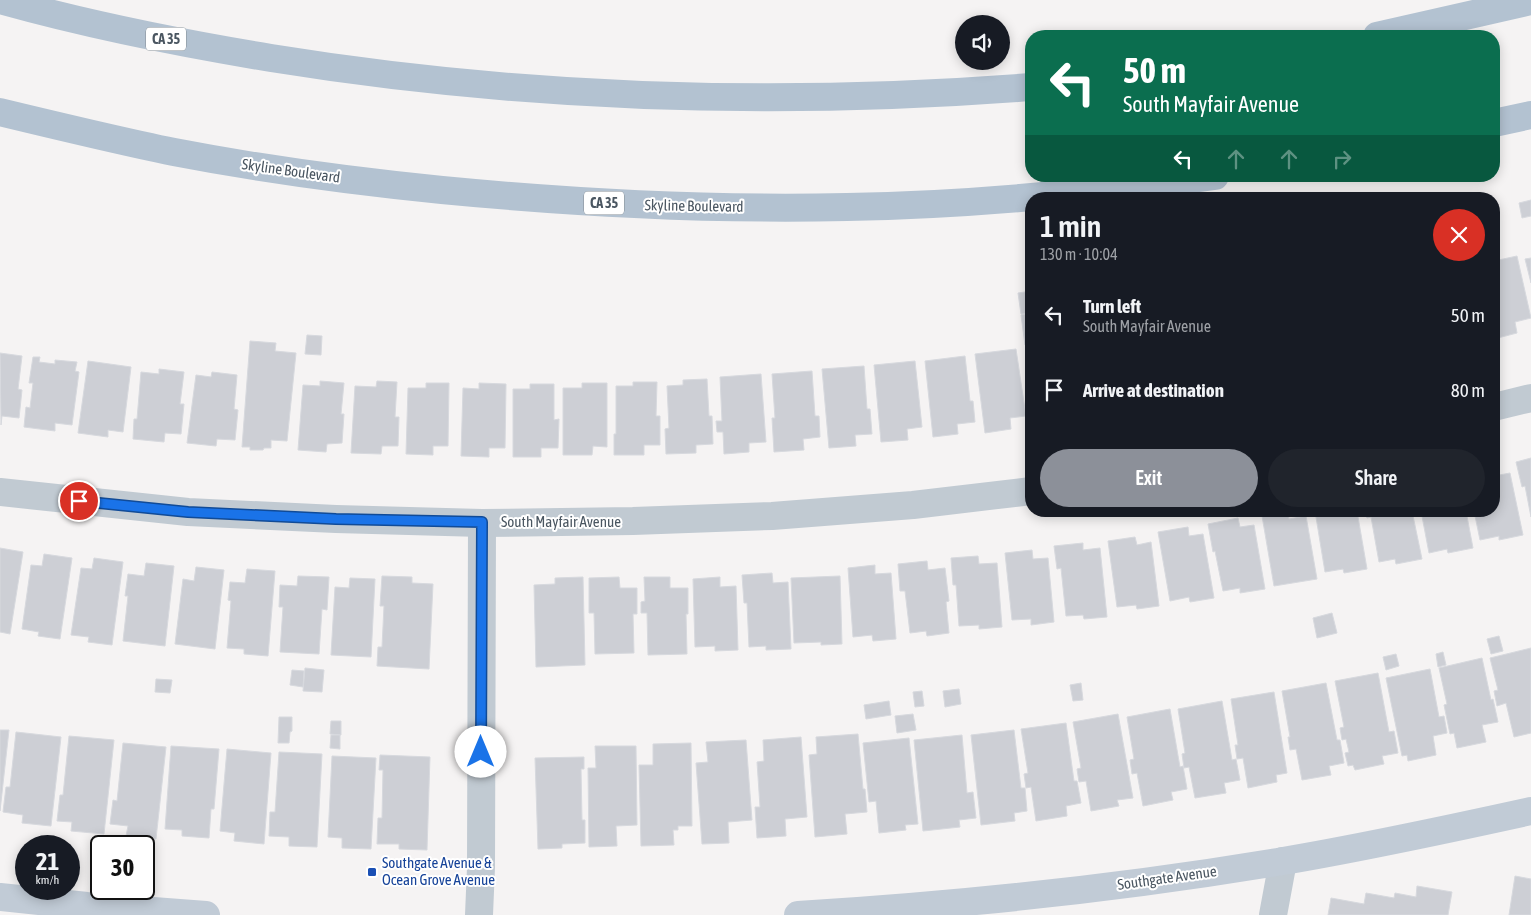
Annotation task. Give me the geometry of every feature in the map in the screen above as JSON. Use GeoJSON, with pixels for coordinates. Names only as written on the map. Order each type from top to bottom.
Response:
{"type":"FeatureCollection","features":[{"type":"Feature","properties":{"kind":"main road","name":"CA 35"},"geometry":{"type":"LineString","coordinates":[[0,0],[81,21],[228,51],[375,73],[524,89],[673,97],[826,98],[1025,86]]}},
{"type":"Feature","properties":{"kind":"main road"},"geometry":{"type":"LineString","coordinates":[[1405,30],[1531,1]]}},
{"type":"Feature","properties":{"kind":"main road","name":"Skyline Boulevard"},"geometry":{"type":"LineString","coordinates":[[0,112],[175,152],[304,173],[457,191],[623,205],[802,207],[923,204],[1025,197]]}},
{"type":"Feature","properties":{"kind":"main road"},"geometry":{"type":"LineString","coordinates":[[1500,123],[1531,115]]}},
{"type":"Feature","properties":{"kind":"main road","name":"Skyline Boulevard"},"geometry":{"type":"LineString","coordinates":[[1085,192],[1166,182]]}},
{"type":"Feature","properties":{"kind":"street"},"geometry":{"type":"LineString","coordinates":[[1500,406],[1531,398]]}},
{"type":"Feature","properties":{"kind":"street","name":"South Mayfair Avenue"},"geometry":{"type":"LineString","coordinates":[[0,492],[188,512],[336,519],[482,522],[633,522],[772,516],[913,505],[1025,492]]}},
{"type":"Feature","properties":{"kind":"street"},"geometry":{"type":"LineString","coordinates":[[479,915],[481,867],[482,522]]}},
{"type":"Feature","properties":{"kind":"street","name":"Southgate Avenue"},"geometry":{"type":"LineString","coordinates":[[798,915],[884,912],[1026,896],[1283,861],[1531,811]]}},
{"type":"Feature","properties":{"kind":"street"},"geometry":{"type":"LineString","coordinates":[[1273,915],[1283,861]]}},
{"type":"Feature","properties":{"kind":"street"},"geometry":{"type":"LineString","coordinates":[[0,896],[86,910],[206,915]]}},
{"type":"Feature","properties":{"kind":"building"},"geometry":{"type":"Polygon","coordinates":[[[1531,200],[1531,216],[1522,218],[1519,203],[1531,200]]]}},
{"type":"Feature","properties":{"kind":"building"},"geometry":{"type":"Polygon","coordinates":[[[1517,256],[1531,318],[1515,322],[1517,333],[1500,337],[1500,260],[1517,256]]]}},
{"type":"Feature","properties":{"kind":"building"},"geometry":{"type":"Polygon","coordinates":[[[1531,258],[1531,283],[1525,259],[1531,258]]]}},
{"type":"Feature","properties":{"kind":"building"},"geometry":{"type":"Polygon","coordinates":[[[1025,292],[1025,314],[1021,314],[1018,293],[1025,292]]]}},
{"type":"Feature","properties":{"kind":"building"},"geometry":{"type":"Polygon","coordinates":[[[1025,314],[1025,345],[1021,315],[1025,314]]]}},
{"type":"Feature","properties":{"kind":"building"},"geometry":{"type":"Polygon","coordinates":[[[307,335],[322,336],[321,355],[305,354],[307,335]]]}},
{"type":"Feature","properties":{"kind":"building"},"geometry":{"type":"Polygon","coordinates":[[[250,341],[276,343],[275,351],[296,353],[287,441],[271,440],[271,448],[264,448],[263,450],[250,450],[250,447],[242,447],[250,341]]]}},
{"type":"Feature","properties":{"kind":"building"},"geometry":{"type":"Polygon","coordinates":[[[1016,349],[1025,416],[1010,418],[1011,429],[985,433],[975,354],[1016,349]]]}},
{"type":"Feature","properties":{"kind":"building"},"geometry":{"type":"Polygon","coordinates":[[[0,353],[22,356],[18,389],[22,390],[19,418],[2,416],[1,425],[0,353]]]}},
{"type":"Feature","properties":{"kind":"building"},"geometry":{"type":"Polygon","coordinates":[[[965,356],[970,401],[973,401],[975,422],[957,424],[958,434],[933,437],[925,361],[965,356]]]}},
{"type":"Feature","properties":{"kind":"building"},"geometry":{"type":"Polygon","coordinates":[[[33,357],[40,357],[39,362],[55,364],[55,360],[77,362],[75,371],[79,372],[72,425],[55,423],[55,431],[24,427],[26,407],[30,408],[33,383],[29,383],[33,357]]]}},
{"type":"Feature","properties":{"kind":"building"},"geometry":{"type":"Polygon","coordinates":[[[88,361],[131,367],[123,432],[108,430],[108,437],[78,433],[88,361]]]}},
{"type":"Feature","properties":{"kind":"building"},"geometry":{"type":"Polygon","coordinates":[[[915,361],[922,427],[907,429],[908,440],[881,442],[874,365],[915,361]]]}},
{"type":"Feature","properties":{"kind":"building"},"geometry":{"type":"Polygon","coordinates":[[[864,366],[867,409],[870,409],[872,434],[855,435],[856,446],[829,448],[822,369],[864,366]]]}},
{"type":"Feature","properties":{"kind":"building"},"geometry":{"type":"Polygon","coordinates":[[[159,369],[184,372],[180,404],[184,404],[181,434],[165,433],[164,442],[133,439],[134,419],[137,419],[141,372],[159,374],[159,369]]]}},
{"type":"Feature","properties":{"kind":"building"},"geometry":{"type":"Polygon","coordinates":[[[812,371],[815,416],[819,416],[820,437],[803,439],[804,450],[774,452],[772,418],[775,418],[772,374],[812,371]]]}},
{"type":"Feature","properties":{"kind":"building"},"geometry":{"type":"Polygon","coordinates":[[[212,372],[237,375],[234,409],[238,410],[235,440],[217,439],[216,446],[187,443],[196,375],[211,377],[212,372]]]}},
{"type":"Feature","properties":{"kind":"building"},"geometry":{"type":"Polygon","coordinates":[[[761,374],[766,442],[749,443],[749,452],[724,454],[723,432],[717,432],[716,421],[722,421],[720,377],[761,374]]]}},
{"type":"Feature","properties":{"kind":"building"},"geometry":{"type":"Polygon","coordinates":[[[707,379],[709,416],[712,416],[713,444],[696,445],[696,453],[666,454],[665,429],[669,428],[667,386],[683,385],[683,380],[707,379]]]}},
{"type":"Feature","properties":{"kind":"building"},"geometry":{"type":"Polygon","coordinates":[[[320,381],[344,383],[341,414],[344,414],[342,443],[327,444],[326,452],[298,450],[303,385],[320,386],[320,381]]]}},
{"type":"Feature","properties":{"kind":"building"},"geometry":{"type":"Polygon","coordinates":[[[377,381],[397,382],[395,417],[399,417],[398,446],[382,446],[381,454],[351,453],[355,386],[376,387],[377,381]]]}},
{"type":"Feature","properties":{"kind":"building"},"geometry":{"type":"Polygon","coordinates":[[[633,382],[657,382],[656,416],[660,416],[660,445],[644,445],[644,455],[614,455],[616,386],[633,386],[633,382]]]}},
{"type":"Feature","properties":{"kind":"building"},"geometry":{"type":"Polygon","coordinates":[[[426,383],[449,383],[448,446],[433,446],[433,455],[406,454],[408,388],[426,388],[426,383]]]}},
{"type":"Feature","properties":{"kind":"building"},"geometry":{"type":"Polygon","coordinates":[[[479,383],[506,384],[505,448],[489,448],[489,457],[461,456],[463,388],[479,389],[479,383]]]}},
{"type":"Feature","properties":{"kind":"building"},"geometry":{"type":"Polygon","coordinates":[[[582,383],[607,383],[607,447],[593,446],[592,455],[563,455],[563,388],[582,388],[582,383]]]}},
{"type":"Feature","properties":{"kind":"building"},"geometry":{"type":"Polygon","coordinates":[[[530,384],[554,384],[554,420],[559,419],[558,448],[541,448],[541,457],[513,457],[513,389],[530,389],[530,384]]]}},
{"type":"Feature","properties":{"kind":"building"},"geometry":{"type":"Polygon","coordinates":[[[1531,458],[1531,517],[1525,486],[1522,487],[1516,462],[1531,458]]]}},
{"type":"Feature","properties":{"kind":"building"},"geometry":{"type":"Polygon","coordinates":[[[1510,473],[1523,535],[1499,540],[1499,536],[1480,540],[1475,517],[1500,517],[1500,475],[1510,473]]]}},
{"type":"Feature","properties":{"kind":"building"},"geometry":{"type":"Polygon","coordinates":[[[1262,517],[1289,517],[1289,519],[1306,517],[1317,579],[1274,586],[1262,517]]]}},
{"type":"Feature","properties":{"kind":"building"},"geometry":{"type":"Polygon","coordinates":[[[1316,517],[1358,517],[1367,569],[1344,573],[1343,569],[1325,572],[1316,517]]]}},
{"type":"Feature","properties":{"kind":"building"},"geometry":{"type":"Polygon","coordinates":[[[1371,517],[1413,517],[1422,559],[1396,564],[1395,559],[1379,562],[1371,517]]]}},
{"type":"Feature","properties":{"kind":"building"},"geometry":{"type":"Polygon","coordinates":[[[1422,517],[1467,517],[1473,548],[1448,553],[1447,549],[1429,553],[1422,517]]]}},
{"type":"Feature","properties":{"kind":"building"},"geometry":{"type":"Polygon","coordinates":[[[1238,518],[1240,527],[1254,525],[1265,589],[1240,593],[1240,588],[1223,591],[1208,524],[1238,518]]]}},
{"type":"Feature","properties":{"kind":"building"},"geometry":{"type":"Polygon","coordinates":[[[1188,527],[1189,536],[1203,534],[1214,598],[1190,602],[1189,597],[1170,601],[1158,532],[1188,527]]]}},
{"type":"Feature","properties":{"kind":"building"},"geometry":{"type":"Polygon","coordinates":[[[1135,537],[1137,545],[1151,542],[1159,606],[1137,609],[1136,605],[1117,607],[1108,541],[1135,537]]]}},
{"type":"Feature","properties":{"kind":"building"},"geometry":{"type":"Polygon","coordinates":[[[1083,543],[1083,550],[1100,548],[1107,617],[1084,619],[1083,615],[1066,616],[1061,568],[1057,569],[1054,546],[1083,543]]]}},
{"type":"Feature","properties":{"kind":"building"},"geometry":{"type":"Polygon","coordinates":[[[0,548],[23,552],[10,634],[0,632],[0,548]]]}},
{"type":"Feature","properties":{"kind":"building"},"geometry":{"type":"Polygon","coordinates":[[[1032,550],[1033,559],[1048,558],[1054,622],[1031,625],[1031,619],[1012,620],[1005,553],[1032,550]]]}},
{"type":"Feature","properties":{"kind":"building"},"geometry":{"type":"Polygon","coordinates":[[[44,554],[72,558],[60,639],[38,636],[39,632],[22,629],[31,565],[42,566],[44,554]]]}},
{"type":"Feature","properties":{"kind":"building"},"geometry":{"type":"Polygon","coordinates":[[[978,556],[979,564],[997,563],[1002,627],[979,629],[979,625],[959,626],[956,585],[953,585],[951,558],[978,556]]]}},
{"type":"Feature","properties":{"kind":"building"},"geometry":{"type":"Polygon","coordinates":[[[94,558],[123,562],[112,645],[88,642],[89,637],[71,635],[81,568],[92,569],[94,558]]]}},
{"type":"Feature","properties":{"kind":"building"},"geometry":{"type":"Polygon","coordinates":[[[927,561],[928,570],[945,568],[949,601],[946,602],[949,633],[927,636],[926,631],[910,633],[905,591],[900,591],[898,564],[927,561]]]}},
{"type":"Feature","properties":{"kind":"building"},"geometry":{"type":"Polygon","coordinates":[[[146,563],[174,566],[165,646],[123,641],[128,596],[125,596],[128,574],[144,576],[146,563]]]}},
{"type":"Feature","properties":{"kind":"building"},"geometry":{"type":"Polygon","coordinates":[[[875,565],[875,574],[891,573],[896,639],[873,641],[872,635],[853,637],[848,568],[875,565]]]}},
{"type":"Feature","properties":{"kind":"building"},"geometry":{"type":"Polygon","coordinates":[[[196,567],[224,570],[215,649],[175,644],[183,579],[194,581],[196,567]]]}},
{"type":"Feature","properties":{"kind":"building"},"geometry":{"type":"Polygon","coordinates":[[[247,569],[275,571],[268,656],[244,654],[244,649],[227,648],[231,601],[228,600],[230,582],[245,583],[247,569]]]}},
{"type":"Feature","properties":{"kind":"building"},"geometry":{"type":"Polygon","coordinates":[[[772,573],[773,583],[788,582],[791,649],[766,650],[766,646],[749,647],[747,603],[744,603],[742,575],[772,573]]]}},
{"type":"Feature","properties":{"kind":"building"},"geometry":{"type":"Polygon","coordinates":[[[298,576],[329,577],[327,610],[322,609],[319,654],[280,652],[283,607],[279,607],[280,585],[297,586],[298,576]]]}},
{"type":"Feature","properties":{"kind":"building"},"geometry":{"type":"Polygon","coordinates":[[[382,576],[412,577],[412,583],[433,584],[429,669],[377,666],[378,647],[382,647],[384,606],[380,606],[382,576]]]}},
{"type":"Feature","properties":{"kind":"building"},"geometry":{"type":"Polygon","coordinates":[[[840,576],[842,644],[821,645],[821,642],[794,643],[791,578],[840,576]]]}},
{"type":"Feature","properties":{"kind":"building"},"geometry":{"type":"Polygon","coordinates":[[[583,577],[585,665],[536,667],[534,585],[555,584],[555,578],[583,577]]]}},
{"type":"Feature","properties":{"kind":"building"},"geometry":{"type":"Polygon","coordinates":[[[619,577],[620,588],[637,588],[637,614],[633,614],[634,653],[595,654],[594,613],[589,613],[589,578],[619,577]]]}},
{"type":"Feature","properties":{"kind":"building"},"geometry":{"type":"Polygon","coordinates":[[[644,577],[670,577],[670,588],[688,588],[688,614],[686,614],[687,654],[648,655],[647,613],[641,613],[641,602],[645,601],[644,577]]]}},
{"type":"Feature","properties":{"kind":"building"},"geometry":{"type":"Polygon","coordinates":[[[720,577],[720,587],[736,586],[738,650],[715,651],[715,646],[695,647],[693,579],[720,577]]]}},
{"type":"Feature","properties":{"kind":"building"},"geometry":{"type":"Polygon","coordinates":[[[350,578],[375,579],[371,657],[331,655],[335,587],[349,588],[350,578]]]}},
{"type":"Feature","properties":{"kind":"building"},"geometry":{"type":"Polygon","coordinates":[[[1332,613],[1337,633],[1317,638],[1313,618],[1332,613]]]}},
{"type":"Feature","properties":{"kind":"building"},"geometry":{"type":"Polygon","coordinates":[[[1499,636],[1503,651],[1491,654],[1487,639],[1499,636]]]}},
{"type":"Feature","properties":{"kind":"building"},"geometry":{"type":"Polygon","coordinates":[[[1531,648],[1531,733],[1514,737],[1506,703],[1497,706],[1494,691],[1498,690],[1490,658],[1531,648]]]}},
{"type":"Feature","properties":{"kind":"building"},"geometry":{"type":"Polygon","coordinates":[[[1443,652],[1446,665],[1438,667],[1436,654],[1443,652]]]}},
{"type":"Feature","properties":{"kind":"building"},"geometry":{"type":"Polygon","coordinates":[[[1396,654],[1399,666],[1386,670],[1383,657],[1396,654]]]}},
{"type":"Feature","properties":{"kind":"building"},"geometry":{"type":"Polygon","coordinates":[[[1482,658],[1498,722],[1482,725],[1486,742],[1457,748],[1454,733],[1450,734],[1444,705],[1447,704],[1439,668],[1482,658]]]}},
{"type":"Feature","properties":{"kind":"building"},"geometry":{"type":"Polygon","coordinates":[[[305,668],[324,670],[322,692],[303,691],[305,668]]]}},
{"type":"Feature","properties":{"kind":"building"},"geometry":{"type":"Polygon","coordinates":[[[1430,669],[1439,717],[1444,716],[1447,733],[1433,736],[1436,755],[1408,761],[1407,755],[1402,756],[1386,678],[1430,669]]]}},
{"type":"Feature","properties":{"kind":"building"},"geometry":{"type":"Polygon","coordinates":[[[292,670],[304,671],[303,687],[290,685],[292,670]]]}},
{"type":"Feature","properties":{"kind":"building"},"geometry":{"type":"Polygon","coordinates":[[[1378,673],[1389,732],[1394,731],[1398,753],[1382,756],[1384,764],[1355,770],[1353,765],[1348,766],[1345,753],[1349,752],[1346,739],[1342,740],[1340,728],[1344,727],[1335,681],[1378,673]]]}},
{"type":"Feature","properties":{"kind":"building"},"geometry":{"type":"Polygon","coordinates":[[[156,679],[172,680],[170,693],[155,692],[156,679]]]}},
{"type":"Feature","properties":{"kind":"building"},"geometry":{"type":"Polygon","coordinates":[[[1081,683],[1083,700],[1073,701],[1070,685],[1081,683]]]}},
{"type":"Feature","properties":{"kind":"building"},"geometry":{"type":"Polygon","coordinates":[[[1326,683],[1337,740],[1340,740],[1344,763],[1329,766],[1331,775],[1302,780],[1296,749],[1290,750],[1288,737],[1290,737],[1282,691],[1326,683]]]}},
{"type":"Feature","properties":{"kind":"building"},"geometry":{"type":"Polygon","coordinates":[[[959,689],[961,704],[945,707],[943,691],[959,689]]]}},
{"type":"Feature","properties":{"kind":"building"},"geometry":{"type":"Polygon","coordinates":[[[922,691],[924,706],[915,707],[913,692],[922,691]]]}},
{"type":"Feature","properties":{"kind":"building"},"geometry":{"type":"Polygon","coordinates":[[[1274,692],[1287,773],[1276,775],[1277,782],[1248,788],[1243,758],[1237,759],[1235,745],[1238,745],[1231,699],[1274,692]]]}},
{"type":"Feature","properties":{"kind":"building"},"geometry":{"type":"Polygon","coordinates":[[[889,701],[891,715],[866,719],[864,705],[889,701]]]}},
{"type":"Feature","properties":{"kind":"building"},"geometry":{"type":"Polygon","coordinates":[[[1222,701],[1232,760],[1236,759],[1240,780],[1224,783],[1226,793],[1195,798],[1189,767],[1184,768],[1182,754],[1185,753],[1178,709],[1222,701]]]}},
{"type":"Feature","properties":{"kind":"building"},"geometry":{"type":"Polygon","coordinates":[[[1170,709],[1180,767],[1183,766],[1187,789],[1171,792],[1173,800],[1143,806],[1137,773],[1132,774],[1130,760],[1134,759],[1127,717],[1170,709]]]}},
{"type":"Feature","properties":{"kind":"building"},"geometry":{"type":"Polygon","coordinates":[[[913,714],[916,730],[897,733],[895,716],[913,714]]]}},
{"type":"Feature","properties":{"kind":"building"},"geometry":{"type":"Polygon","coordinates":[[[1118,714],[1133,798],[1117,800],[1119,806],[1091,811],[1086,781],[1079,782],[1077,769],[1081,768],[1073,722],[1118,714]]]}},
{"type":"Feature","properties":{"kind":"building"},"geometry":{"type":"Polygon","coordinates":[[[279,717],[292,717],[292,731],[290,732],[289,743],[278,743],[279,717]]]}},
{"type":"Feature","properties":{"kind":"building"},"geometry":{"type":"Polygon","coordinates":[[[331,721],[341,721],[341,735],[330,734],[331,721]]]}},
{"type":"Feature","properties":{"kind":"building"},"geometry":{"type":"Polygon","coordinates":[[[1066,723],[1074,781],[1077,781],[1081,803],[1066,806],[1067,816],[1036,821],[1031,787],[1026,788],[1024,774],[1028,773],[1021,729],[1066,723]]]}},
{"type":"Feature","properties":{"kind":"building"},"geometry":{"type":"Polygon","coordinates":[[[0,730],[9,730],[0,811],[0,730]]]}},
{"type":"Feature","properties":{"kind":"building"},"geometry":{"type":"Polygon","coordinates":[[[1014,730],[1021,788],[1025,788],[1027,811],[1014,813],[1015,821],[981,825],[971,735],[1014,730]]]}},
{"type":"Feature","properties":{"kind":"building"},"geometry":{"type":"Polygon","coordinates":[[[16,732],[61,737],[51,826],[22,823],[23,815],[3,812],[6,787],[10,787],[16,732]]]}},
{"type":"Feature","properties":{"kind":"building"},"geometry":{"type":"Polygon","coordinates":[[[858,734],[867,812],[845,814],[847,834],[815,837],[809,755],[817,754],[816,737],[858,734]]]}},
{"type":"Feature","properties":{"kind":"building"},"geometry":{"type":"Polygon","coordinates":[[[331,735],[340,735],[340,749],[330,748],[331,735]]]}},
{"type":"Feature","properties":{"kind":"building"},"geometry":{"type":"Polygon","coordinates":[[[962,735],[967,793],[973,792],[976,818],[959,820],[960,827],[923,831],[914,740],[962,735]]]}},
{"type":"Feature","properties":{"kind":"building"},"geometry":{"type":"Polygon","coordinates":[[[69,736],[114,740],[104,834],[71,831],[72,822],[57,821],[60,795],[63,795],[69,736]]]}},
{"type":"Feature","properties":{"kind":"building"},"geometry":{"type":"Polygon","coordinates":[[[801,737],[807,817],[785,819],[786,836],[757,838],[755,807],[760,807],[757,762],[764,761],[763,740],[801,737]]]}},
{"type":"Feature","properties":{"kind":"building"},"geometry":{"type":"Polygon","coordinates":[[[909,738],[918,824],[905,825],[906,830],[879,833],[876,801],[869,802],[863,743],[909,738]]]}},
{"type":"Feature","properties":{"kind":"building"},"geometry":{"type":"Polygon","coordinates":[[[746,740],[752,820],[728,822],[729,843],[702,844],[696,763],[708,762],[706,742],[746,740]]]}},
{"type":"Feature","properties":{"kind":"building"},"geometry":{"type":"Polygon","coordinates":[[[123,743],[166,747],[156,839],[155,835],[126,835],[128,826],[110,824],[113,800],[117,801],[123,743]]]}},
{"type":"Feature","properties":{"kind":"building"},"geometry":{"type":"Polygon","coordinates":[[[691,743],[692,826],[678,826],[678,830],[673,830],[674,845],[641,846],[639,765],[653,765],[653,744],[691,743]]]}},
{"type":"Feature","properties":{"kind":"building"},"geometry":{"type":"Polygon","coordinates":[[[171,746],[219,749],[214,809],[211,809],[209,838],[182,836],[182,830],[165,829],[171,746]]]}},
{"type":"Feature","properties":{"kind":"building"},"geometry":{"type":"Polygon","coordinates":[[[595,746],[636,746],[637,825],[616,826],[617,846],[589,847],[588,768],[596,768],[595,746]]]}},
{"type":"Feature","properties":{"kind":"building"},"geometry":{"type":"Polygon","coordinates":[[[227,749],[271,753],[264,844],[234,841],[235,833],[220,831],[227,749]]]}},
{"type":"Feature","properties":{"kind":"building"},"geometry":{"type":"Polygon","coordinates":[[[279,752],[322,754],[317,847],[289,846],[289,837],[269,836],[270,812],[275,812],[279,752]]]}},
{"type":"Feature","properties":{"kind":"building"},"geometry":{"type":"Polygon","coordinates":[[[380,755],[430,757],[427,850],[399,849],[399,844],[377,844],[378,818],[382,818],[383,770],[379,770],[380,755]]]}},
{"type":"Feature","properties":{"kind":"building"},"geometry":{"type":"Polygon","coordinates":[[[332,756],[376,758],[371,849],[342,848],[342,838],[328,837],[332,756]]]}},
{"type":"Feature","properties":{"kind":"building"},"geometry":{"type":"Polygon","coordinates":[[[584,757],[584,769],[581,769],[582,820],[585,820],[585,843],[562,844],[562,848],[538,849],[535,758],[584,757]]]}},
{"type":"Feature","properties":{"kind":"building"},"geometry":{"type":"Polygon","coordinates":[[[1515,876],[1531,879],[1531,915],[1509,915],[1515,876]]]}},
{"type":"Feature","properties":{"kind":"building"},"geometry":{"type":"Polygon","coordinates":[[[1417,886],[1452,892],[1448,915],[1328,915],[1331,898],[1364,904],[1366,893],[1394,898],[1395,893],[1416,897],[1417,886]]]}},
{"type":"Feature","properties":{"kind":"place","name":"Southgate Avenue & Ocean Grove Avenue"},"geometry":{"type":"Point","coordinates":[372,872]}},
{"type":"Feature","properties":{"kind":"route"},"geometry":{"type":"LineString","coordinates":[[79,501],[188,512],[336,519],[482,522],[481,752]]}}]}
